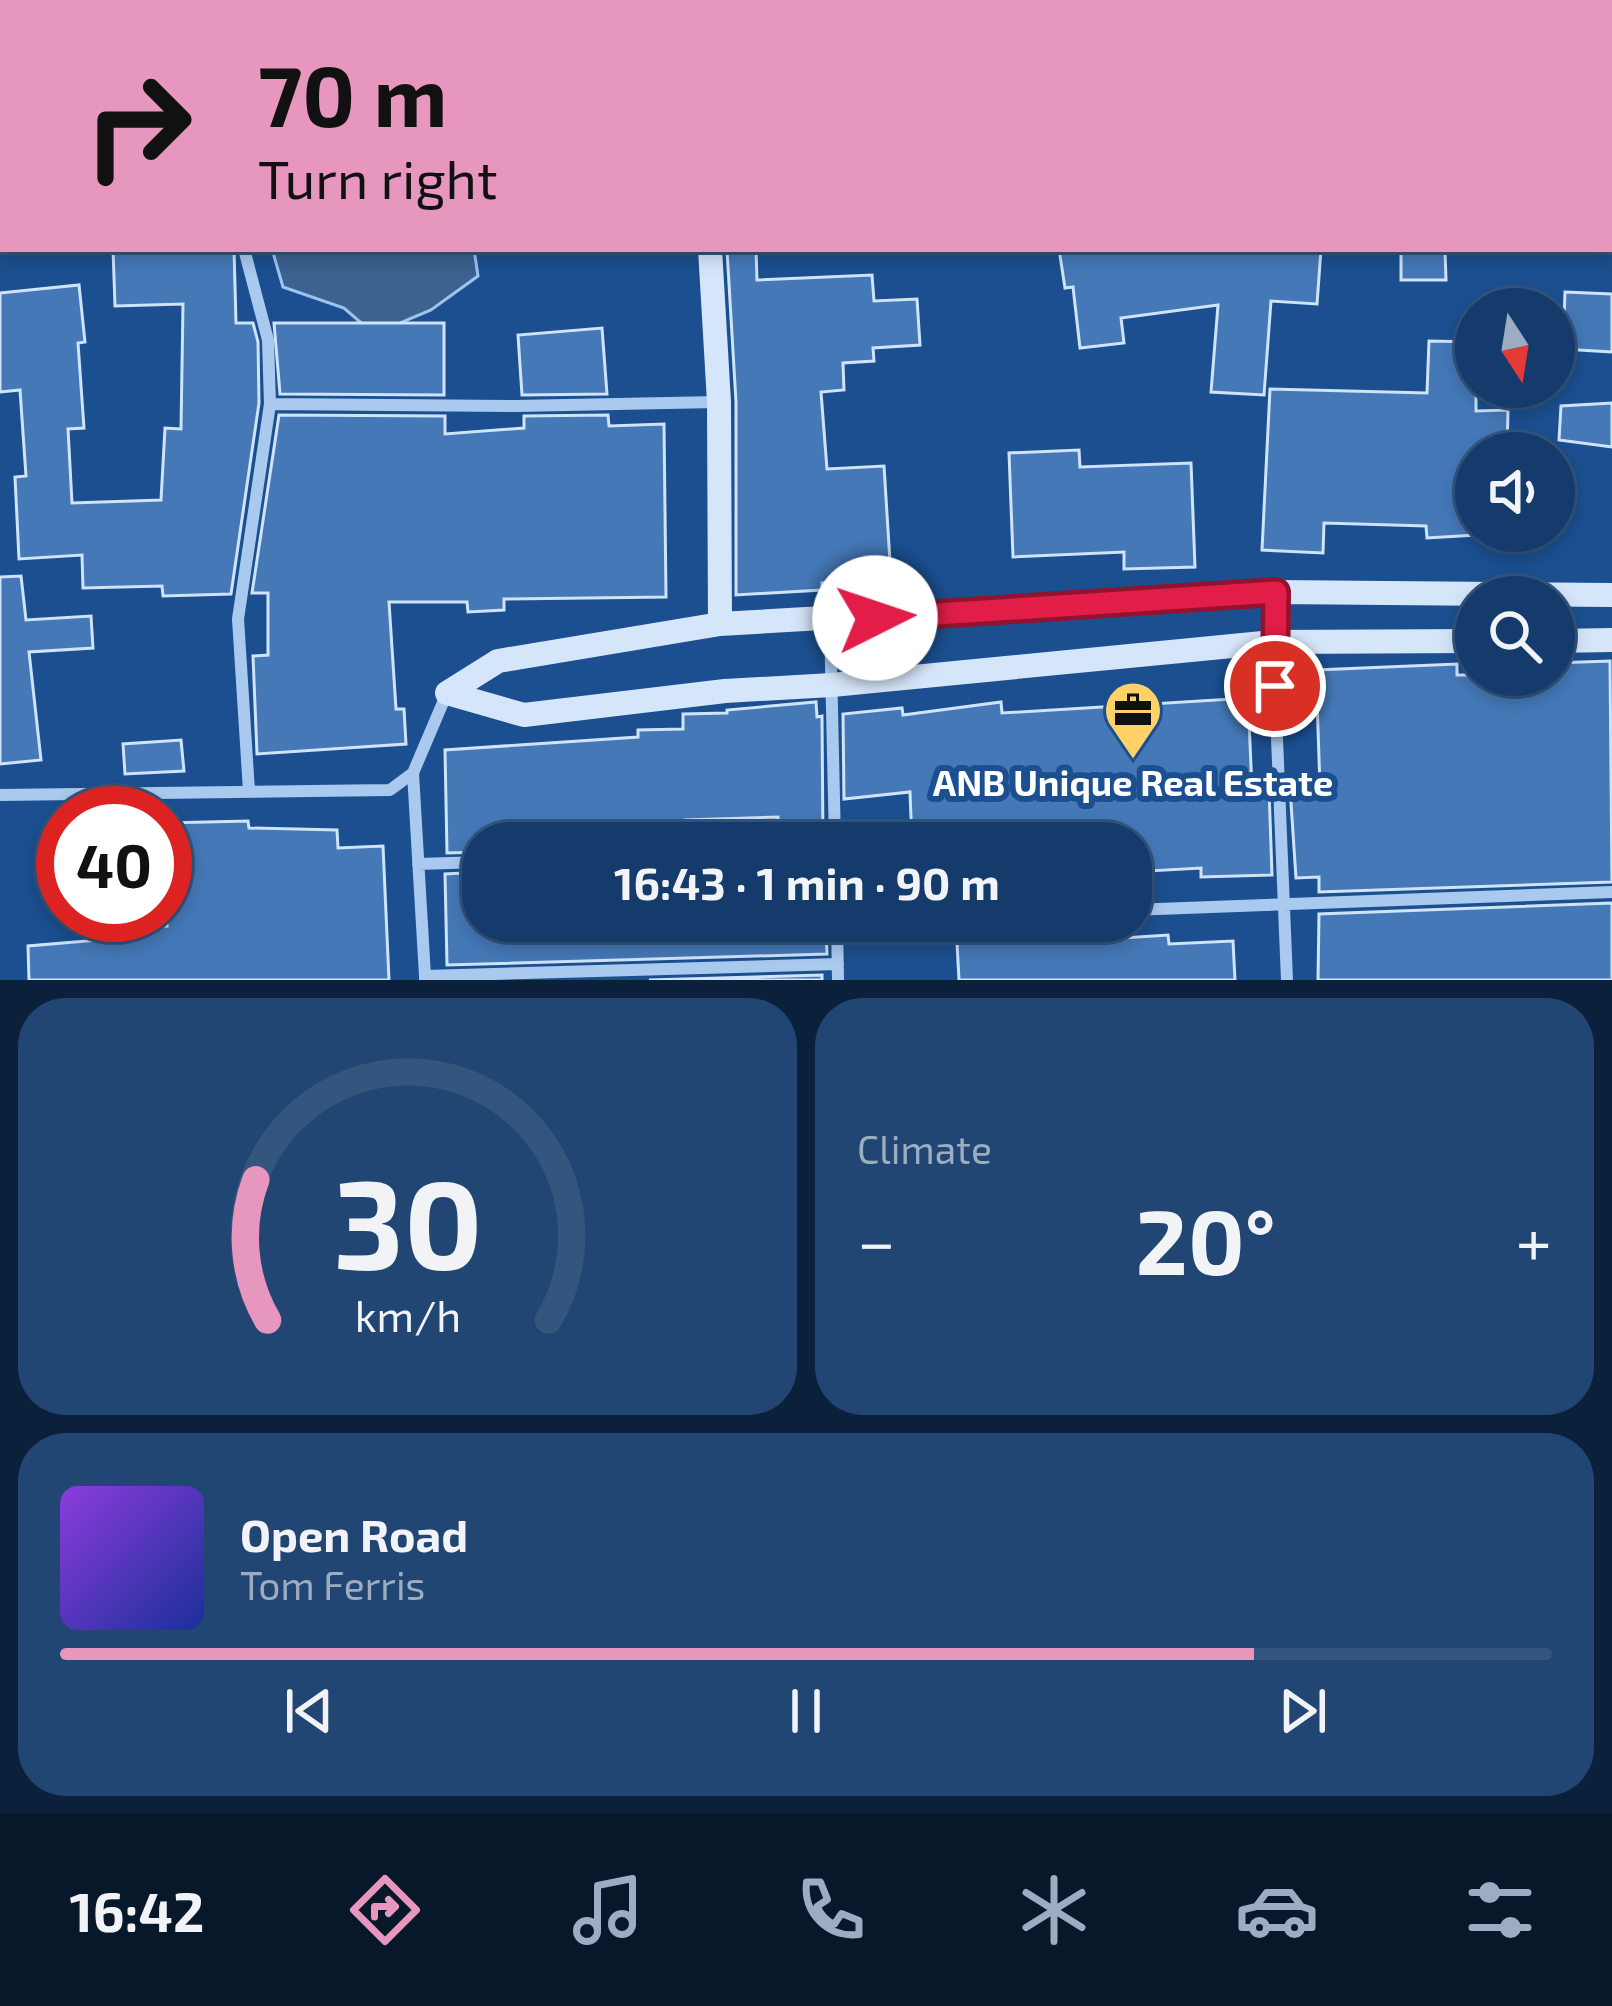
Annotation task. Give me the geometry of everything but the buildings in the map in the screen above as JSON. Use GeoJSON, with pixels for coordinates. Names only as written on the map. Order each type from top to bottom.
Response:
{"type":"FeatureCollection","features":[{"type":"Feature","properties":{"kind":"street"},"geometry":{"type":"LineString","coordinates":[[245,252],[268,340],[270,404],[238,619],[249,791]]}},
{"type":"Feature","properties":{"kind":"street"},"geometry":{"type":"LineString","coordinates":[[710,252],[719,403],[720,624]]}},
{"type":"Feature","properties":{"kind":"street"},"geometry":{"type":"LineString","coordinates":[[270,404],[719,403]]}},
{"type":"Feature","properties":{"kind":"street"},"geometry":{"type":"LineString","coordinates":[[1276,592],[1273,643],[1287,980]]}},
{"type":"Feature","properties":{"kind":"street"},"geometry":{"type":"LineString","coordinates":[[838,964],[425,978],[413,773],[447,693],[498,661],[720,624],[1276,592],[1612,595]]}},
{"type":"Feature","properties":{"kind":"street"},"geometry":{"type":"LineString","coordinates":[[830,621],[835,822]]}},
{"type":"Feature","properties":{"kind":"street"},"geometry":{"type":"LineString","coordinates":[[1575,640],[1612,640]]}},
{"type":"Feature","properties":{"kind":"street"},"geometry":{"type":"LineString","coordinates":[[447,693],[524,715],[725,691],[1273,643],[1455,641]]}},
{"type":"Feature","properties":{"kind":"street"},"geometry":{"type":"LineString","coordinates":[[0,795],[390,790],[413,773]]}},
{"type":"Feature","properties":{"kind":"street"},"geometry":{"type":"LineString","coordinates":[[418,864],[462,863]]}},
{"type":"Feature","properties":{"kind":"street"},"geometry":{"type":"LineString","coordinates":[[1152,909],[1612,892]]}},
{"type":"Feature","properties":{"kind":"street"},"geometry":{"type":"LineString","coordinates":[[837,942],[838,980]]}},
{"type":"Feature","properties":{"kind":"water"},"geometry":{"type":"Polygon","coordinates":[[[273,252],[474,252],[478,276],[431,310],[374,334],[344,308],[283,287],[273,252]]]}},
{"type":"Feature","properties":{"kind":"place","name":"ANB Unique Real Estate"},"geometry":{"type":"Point","coordinates":[1133,761]}},
{"type":"Feature","properties":{"kind":"route"},"geometry":{"type":"LineString","coordinates":[[875,618],[1276,592],[1275,686]]}}]}
